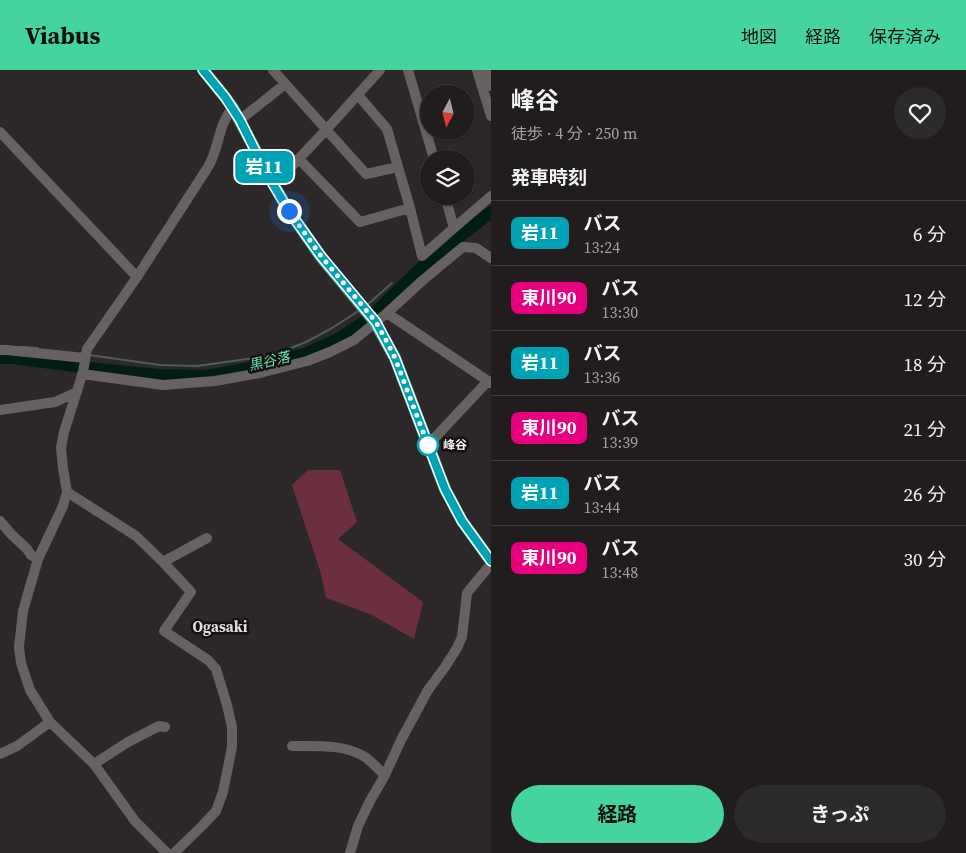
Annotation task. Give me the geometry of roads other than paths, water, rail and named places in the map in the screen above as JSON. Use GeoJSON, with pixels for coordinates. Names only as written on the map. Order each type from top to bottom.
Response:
{"type":"FeatureCollection","features":[{"type":"Feature","properties":{"kind":"main road"},"geometry":{"type":"LineString","coordinates":[[203,70],[233,108],[289,211],[321,256],[372,318],[395,358],[453,506],[491,563]]}},
{"type":"Feature","properties":{"kind":"street"},"geometry":{"type":"LineString","coordinates":[[273,70],[366,174],[398,167]]}},
{"type":"Feature","properties":{"kind":"street"},"geometry":{"type":"LineString","coordinates":[[274,186],[380,70]]}},
{"type":"Feature","properties":{"kind":"street"},"geometry":{"type":"LineString","coordinates":[[408,70],[431,150]]}},
{"type":"Feature","properties":{"kind":"street"},"geometry":{"type":"LineString","coordinates":[[477,70],[491,116]]}},
{"type":"Feature","properties":{"kind":"street"},"geometry":{"type":"LineString","coordinates":[[486,70],[491,86]]}},
{"type":"Feature","properties":{"kind":"street"},"geometry":{"type":"LineString","coordinates":[[240,120],[285,84]]}},
{"type":"Feature","properties":{"kind":"street"},"geometry":{"type":"LineString","coordinates":[[358,95],[387,129],[422,256],[491,196]]}},
{"type":"Feature","properties":{"kind":"street"},"geometry":{"type":"LineString","coordinates":[[167,853],[135,821],[94,764],[50,722],[30,690],[21,663],[19,647],[23,611],[38,559],[63,506],[67,492],[61,448],[84,367],[87,349],[137,277],[212,161],[222,126],[226,116],[233,108]]}},
{"type":"Feature","properties":{"kind":"street"},"geometry":{"type":"LineString","coordinates":[[0,132],[137,277]]}},
{"type":"Feature","properties":{"kind":"street"},"geometry":{"type":"LineString","coordinates":[[299,159],[360,222],[410,208]]}},
{"type":"Feature","properties":{"kind":"street"},"geometry":{"type":"LineString","coordinates":[[448,205],[454,228]]}},
{"type":"Feature","properties":{"kind":"street"},"geometry":{"type":"LineString","coordinates":[[0,350],[163,385],[215,381],[260,373],[307,361],[354,340],[372,318],[387,313],[422,280],[463,247],[476,248],[491,258]]}},
{"type":"Feature","properties":{"kind":"street"},"geometry":{"type":"LineString","coordinates":[[387,313],[489,382],[428,445]]}},
{"type":"Feature","properties":{"kind":"street"},"geometry":{"type":"LineString","coordinates":[[0,410],[55,402],[76,392]]}},
{"type":"Feature","properties":{"kind":"street"},"geometry":{"type":"LineString","coordinates":[[67,492],[136,536],[191,592],[164,631],[208,660],[216,669],[227,705],[232,726],[232,747],[223,792],[216,811],[174,853]]}},
{"type":"Feature","properties":{"kind":"street"},"geometry":{"type":"LineString","coordinates":[[0,521],[31,555],[38,559]]}},
{"type":"Feature","properties":{"kind":"street"},"geometry":{"type":"LineString","coordinates":[[163,562],[207,538]]}},
{"type":"Feature","properties":{"kind":"street"},"geometry":{"type":"LineString","coordinates":[[350,853],[358,826],[401,740],[428,690],[445,667],[462,638],[467,593],[491,563]]}},
{"type":"Feature","properties":{"kind":"street"},"geometry":{"type":"LineString","coordinates":[[0,754],[17,746],[50,722]]}},
{"type":"Feature","properties":{"kind":"street"},"geometry":{"type":"LineString","coordinates":[[94,764],[128,742],[159,726],[165,727]]}},
{"type":"Feature","properties":{"kind":"street"},"geometry":{"type":"LineString","coordinates":[[292,746],[321,746],[346,749],[365,757],[385,775]]}},
{"type":"Feature","properties":{"kind":"waterway","name":"黒谷落"},"geometry":{"type":"LineString","coordinates":[[0,358],[158,375],[207,376],[259,366],[307,353],[338,339],[367,320],[426,263],[491,212]]}},
{"type":"Feature","properties":{"kind":"waterway"},"geometry":{"type":"LineString","coordinates":[[367,305],[392,283]]}},
{"type":"Feature","properties":{"kind":"waterway"},"geometry":{"type":"LineString","coordinates":[[89,355],[160,365],[197,366],[254,358],[281,352],[306,342],[360,310]]}},
{"type":"Feature","properties":{"kind":"waterway"},"geometry":{"type":"LineString","coordinates":[[22,347],[38,348]]}},
{"type":"Feature","properties":{"kind":"place","name":"峰谷"},"geometry":{"type":"Point","coordinates":[428,445]}},
{"type":"Feature","properties":{"kind":"district","name":"Ogasaki"},"geometry":{"type":"Point","coordinates":[220,626]}}]}
